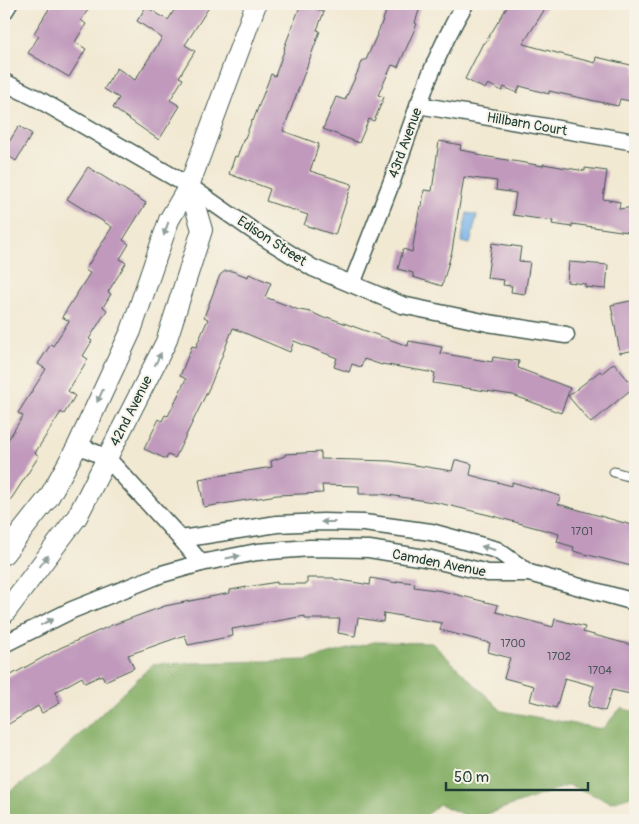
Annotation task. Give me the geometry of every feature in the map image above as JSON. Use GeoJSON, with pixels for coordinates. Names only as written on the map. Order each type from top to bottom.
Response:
{"type":"FeatureCollection","features":[{"type":"Feature","properties":{"kind":"street"},"geometry":{"type":"LineString","coordinates":[[4,12],[9,4]]}},
{"type":"Feature","properties":{"kind":"street"},"geometry":{"type":"LineString","coordinates":[[4,554],[49,497],[78,445],[131,331],[169,220],[189,186],[256,4]]}},
{"type":"Feature","properties":{"kind":"street","name":"43rd Avenue"},"geometry":{"type":"LineString","coordinates":[[352,284],[391,183],[418,105],[452,26],[465,4]]}},
{"type":"Feature","properties":{"kind":"street","name":"Edison Street"},"geometry":{"type":"LineString","coordinates":[[4,82],[38,99],[189,186],[252,230],[313,268],[402,305],[488,323],[566,335]]}},
{"type":"Feature","properties":{"kind":"street","name":"Hillbarn Court"},"geometry":{"type":"LineString","coordinates":[[418,105],[635,142]]}},
{"type":"Feature","properties":{"kind":"street","name":"42nd Avenue"},"geometry":{"type":"LineString","coordinates":[[4,614],[77,517],[166,342],[202,230],[189,186]]}},
{"type":"Feature","properties":{"kind":"street"},"geometry":{"type":"LineString","coordinates":[[78,445],[107,458],[201,563]]}},
{"type":"Feature","properties":{"kind":"street","name":"Camden Avenue"},"geometry":{"type":"LineString","coordinates":[[181,539],[277,524],[364,523],[431,532],[497,550],[529,574]]}},
{"type":"Feature","properties":{"kind":"street","name":"Camden Avenue"},"geometry":{"type":"LineString","coordinates":[[4,644],[72,610],[162,574],[201,563],[257,552],[310,548],[369,549],[431,559],[488,573],[529,574]]}},
{"type":"Feature","properties":{"kind":"street"},"geometry":{"type":"LineString","coordinates":[[529,574],[635,602]]}},
{"type":"Feature","properties":{"kind":"lane"},"geometry":{"type":"LineString","coordinates":[[614,472],[635,478]]}},
{"type":"Feature","properties":{"kind":"green space"},"geometry":{"type":"Polygon","coordinates":[[[374,642],[432,643],[502,711],[602,729],[621,708],[635,712],[635,795],[611,802],[569,785],[473,819],[439,804],[421,820],[4,820],[4,796],[48,765],[153,664],[307,660],[374,642]]]}},
{"type":"Feature","properties":{"kind":"water"},"geometry":{"type":"Polygon","coordinates":[[[467,213],[477,215],[470,244],[461,242],[467,213]]]}},
{"type":"Feature","properties":{"kind":"building"},"geometry":{"type":"Polygon","coordinates":[[[52,4],[92,4],[81,20],[86,24],[75,42],[86,49],[69,77],[28,53],[39,36],[34,33],[52,4]]]}},
{"type":"Feature","properties":{"kind":"building"},"geometry":{"type":"Polygon","coordinates":[[[178,4],[211,4],[185,45],[195,51],[179,77],[183,79],[170,100],[180,106],[159,140],[113,108],[119,98],[104,89],[117,68],[135,80],[162,38],[137,21],[146,7],[168,20],[178,4]]]}},
{"type":"Feature","properties":{"kind":"building"},"geometry":{"type":"Polygon","coordinates":[[[301,4],[324,12],[317,30],[320,31],[283,131],[319,144],[310,171],[352,184],[335,235],[304,225],[308,215],[266,201],[270,189],[229,174],[235,156],[237,157],[253,121],[271,74],[275,76],[301,4]]]}},
{"type":"Feature","properties":{"kind":"building"},"geometry":{"type":"Polygon","coordinates":[[[389,4],[421,4],[415,23],[417,24],[398,67],[392,65],[378,95],[384,97],[374,121],[369,119],[359,143],[323,129],[336,97],[345,100],[363,60],[366,60],[389,4]]]}},
{"type":"Feature","properties":{"kind":"building"},"geometry":{"type":"Polygon","coordinates":[[[509,4],[548,4],[523,44],[595,63],[596,57],[635,66],[635,102],[620,99],[618,106],[549,91],[549,94],[520,86],[517,93],[504,87],[502,91],[488,84],[485,89],[465,79],[483,43],[485,43],[509,4]]]}},
{"type":"Feature","properties":{"kind":"building"},"geometry":{"type":"Polygon","coordinates":[[[19,126],[32,134],[16,161],[4,153],[4,150],[19,126]]]}},
{"type":"Feature","properties":{"kind":"building"},"geometry":{"type":"Polygon","coordinates":[[[439,141],[461,145],[460,150],[477,153],[477,155],[543,166],[543,164],[585,171],[585,168],[607,171],[603,199],[620,202],[619,209],[635,207],[635,233],[572,224],[572,227],[552,224],[553,221],[513,215],[516,193],[496,190],[497,181],[464,177],[452,251],[442,286],[413,277],[413,273],[398,269],[403,249],[412,252],[424,190],[432,191],[439,141]]]}},
{"type":"Feature","properties":{"kind":"building"},"geometry":{"type":"Polygon","coordinates":[[[88,167],[146,203],[123,240],[129,244],[120,259],[126,263],[108,292],[111,294],[103,307],[107,310],[89,339],[92,341],[83,356],[88,359],[68,391],[75,396],[64,414],[61,412],[35,453],[39,456],[4,510],[4,446],[23,416],[18,413],[46,369],[38,364],[51,344],[53,346],[69,321],[62,317],[90,273],[85,270],[112,227],[67,199],[88,167]]]}},
{"type":"Feature","properties":{"kind":"building"},"geometry":{"type":"Polygon","coordinates":[[[492,243],[521,247],[519,261],[530,262],[525,294],[511,292],[512,286],[503,285],[504,280],[487,278],[492,243]]]}},
{"type":"Feature","properties":{"kind":"building"},"geometry":{"type":"Polygon","coordinates":[[[569,262],[608,265],[606,289],[585,287],[585,284],[567,282],[569,262]]]}},
{"type":"Feature","properties":{"kind":"building"},"geometry":{"type":"Polygon","coordinates":[[[225,271],[232,271],[248,277],[249,274],[271,283],[265,297],[408,346],[409,341],[442,347],[440,353],[492,362],[493,357],[519,361],[518,368],[570,388],[561,413],[513,395],[433,383],[435,373],[382,365],[364,359],[361,367],[352,364],[349,372],[334,367],[337,358],[294,341],[290,352],[233,328],[211,384],[175,458],[168,455],[166,459],[144,449],[159,419],[162,421],[165,415],[168,416],[186,379],[180,376],[192,346],[196,347],[208,319],[204,317],[220,275],[225,271]]]}},
{"type":"Feature","properties":{"kind":"building"},"geometry":{"type":"Polygon","coordinates":[[[635,300],[635,350],[620,353],[611,305],[635,300]]]}},
{"type":"Feature","properties":{"kind":"building"},"geometry":{"type":"Polygon","coordinates":[[[614,363],[634,387],[591,423],[568,396],[600,371],[602,373],[614,363]]]}},
{"type":"Feature","properties":{"kind":"building"},"geometry":{"type":"Polygon","coordinates":[[[321,452],[321,459],[390,461],[452,471],[455,460],[458,460],[472,464],[470,475],[512,486],[512,482],[560,496],[558,504],[635,526],[635,567],[573,551],[574,547],[557,542],[559,534],[439,503],[382,494],[359,494],[359,486],[322,485],[323,493],[277,495],[204,507],[199,479],[272,467],[271,461],[285,456],[285,454],[321,452]]]}},
{"type":"Feature","properties":{"kind":"building"},"geometry":{"type":"Polygon","coordinates":[[[307,578],[334,578],[370,585],[371,578],[397,583],[397,581],[415,583],[414,587],[442,591],[498,605],[496,612],[553,627],[555,619],[585,627],[583,632],[635,646],[635,695],[612,690],[605,711],[588,706],[594,686],[565,678],[556,708],[530,701],[534,686],[504,678],[510,658],[488,652],[490,643],[440,630],[442,623],[384,613],[383,622],[358,618],[355,636],[338,633],[340,619],[305,619],[305,616],[232,629],[233,636],[188,645],[185,635],[128,655],[134,668],[105,681],[102,675],[85,683],[82,677],[55,692],[60,703],[42,713],[38,706],[4,727],[4,679],[60,648],[112,625],[165,606],[230,593],[230,590],[277,582],[277,584],[307,584],[307,578]]]}}]}
